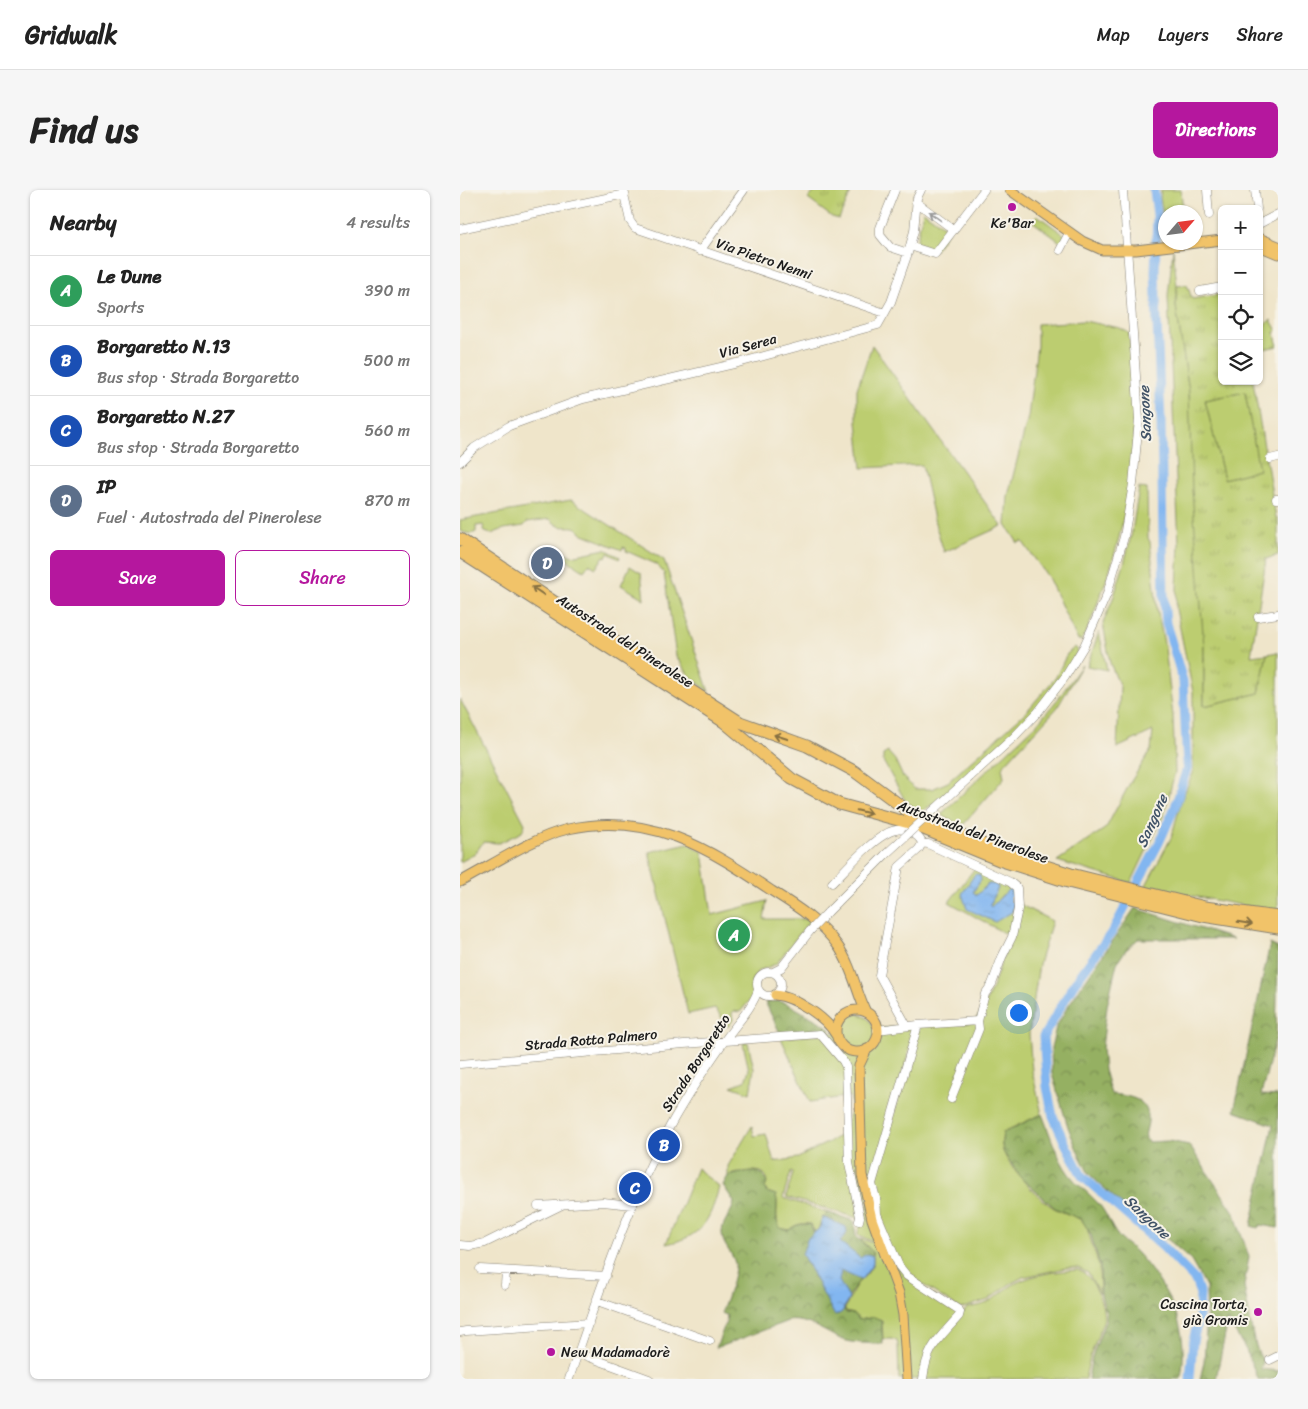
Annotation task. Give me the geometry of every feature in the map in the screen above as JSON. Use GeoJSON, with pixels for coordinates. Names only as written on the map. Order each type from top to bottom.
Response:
{"type":"FeatureCollection","features":[{"type":"Feature","properties":{"kind":"highway","name":"Autostrada del Pinerolese"},"geometry":{"type":"LineString","coordinates":[[460,538],[568,611],[740,722],[807,746],[854,771],[916,817],[1070,878],[1213,908],[1278,917]]}},
{"type":"Feature","properties":{"kind":"highway","name":"Autostrada del Pinerolese"},"geometry":{"type":"LineString","coordinates":[[460,552],[724,722],[792,779],[847,808],[909,823],[999,860],[1203,916],[1278,928]]}},
{"type":"Feature","properties":{"kind":"main road"},"geometry":{"type":"LineString","coordinates":[[1010,190],[1069,233],[1102,250],[1129,250],[1218,240]]}},
{"type":"Feature","properties":{"kind":"main road"},"geometry":{"type":"LineString","coordinates":[[1021,190],[1085,237],[1099,243],[1129,250]]}},
{"type":"Feature","properties":{"kind":"main road"},"geometry":{"type":"LineString","coordinates":[[1263,243],[1278,250]]}},
{"type":"Feature","properties":{"kind":"main road"},"geometry":{"type":"LineString","coordinates":[[460,882],[536,841],[569,829],[616,825],[645,828],[672,834],[710,851],[798,908],[827,933],[847,961],[858,997],[866,1012],[874,1019],[877,1030],[875,1041],[867,1049],[859,1066],[861,1166],[863,1185],[872,1219],[899,1293],[904,1315],[907,1379]]}},
{"type":"Feature","properties":{"kind":"main road"},"geometry":{"type":"LineString","coordinates":[[850,1012],[854,998],[853,977]]}},
{"type":"Feature","properties":{"kind":"main road"},"geometry":{"type":"LineString","coordinates":[[778,991],[821,1017],[830,1026],[839,1042],[852,1054],[859,1066]]}},
{"type":"Feature","properties":{"kind":"main road"},"geometry":{"type":"LineString","coordinates":[[821,1017],[840,1018],[855,1010],[866,1012]]}},
{"type":"Feature","properties":{"kind":"main road"},"geometry":{"type":"LineString","coordinates":[[837,1037],[837,1025],[840,1018]]}},
{"type":"Feature","properties":{"kind":"main road"},"geometry":{"type":"LineString","coordinates":[[846,1049],[854,1052],[867,1049]]}},
{"type":"Feature","properties":{"kind":"street"},"geometry":{"type":"LineString","coordinates":[[700,251],[744,190]]}},
{"type":"Feature","properties":{"kind":"street"},"geometry":{"type":"LineString","coordinates":[[895,190],[880,231],[880,236],[886,244],[935,254],[984,190]]}},
{"type":"Feature","properties":{"kind":"street","name":"Via Serea"},"geometry":{"type":"LineString","coordinates":[[460,462],[474,448],[509,426],[583,399],[738,363],[878,325],[891,302],[909,250],[914,231],[916,202],[921,190]]}},
{"type":"Feature","properties":{"kind":"street"},"geometry":{"type":"LineString","coordinates":[[777,972],[810,931],[886,854],[1014,737],[1038,712],[1065,677],[1084,646],[1107,594],[1124,537],[1134,484],[1139,420],[1129,250],[1123,190]]}},
{"type":"Feature","properties":{"kind":"street"},"geometry":{"type":"LineString","coordinates":[[1207,190],[1209,214]]}},
{"type":"Feature","properties":{"kind":"street"},"geometry":{"type":"LineString","coordinates":[[1255,190],[1257,205]]}},
{"type":"Feature","properties":{"kind":"street"},"geometry":{"type":"LineString","coordinates":[[460,229],[624,192]]}},
{"type":"Feature","properties":{"kind":"street","name":"Via Pietro Nenni"},"geometry":{"type":"LineString","coordinates":[[624,192],[630,222],[635,228],[885,313]]}},
{"type":"Feature","properties":{"kind":"street"},"geometry":{"type":"LineString","coordinates":[[916,202],[954,230]]}},
{"type":"Feature","properties":{"kind":"street"},"geometry":{"type":"LineString","coordinates":[[1263,223],[1278,214]]}},
{"type":"Feature","properties":{"kind":"street"},"geometry":{"type":"LineString","coordinates":[[1055,240],[1062,248],[1069,233]]}},
{"type":"Feature","properties":{"kind":"street"},"geometry":{"type":"LineString","coordinates":[[1200,291],[1218,288]]}},
{"type":"Feature","properties":{"kind":"street"},"geometry":{"type":"LineString","coordinates":[[1258,617],[1278,614]]}},
{"type":"Feature","properties":{"kind":"street"},"geometry":{"type":"LineString","coordinates":[[832,883],[877,840],[891,832],[897,830],[909,832],[918,836],[922,844]]}},
{"type":"Feature","properties":{"kind":"street"},"geometry":{"type":"LineString","coordinates":[[922,844],[928,844],[1010,882],[1017,888],[1018,910],[1012,937],[1002,956],[992,984],[985,994],[978,1021],[979,1029],[951,1099]]}},
{"type":"Feature","properties":{"kind":"street"},"geometry":{"type":"LineString","coordinates":[[907,1026],[879,975],[899,867],[922,844]]}},
{"type":"Feature","properties":{"kind":"street"},"geometry":{"type":"LineString","coordinates":[[766,972],[777,972],[780,980],[778,991],[765,996],[758,990],[756,982],[759,976],[766,972]]}},
{"type":"Feature","properties":{"kind":"street","name":"Strada Borgaretto"},"geometry":{"type":"LineString","coordinates":[[569,1379],[632,1205],[659,1148],[685,1099],[752,1003],[758,990]]}},
{"type":"Feature","properties":{"kind":"street","name":"Strada Borgaretto"},"geometry":{"type":"LineString","coordinates":[[752,1003],[765,996]]}},
{"type":"Feature","properties":{"kind":"street"},"geometry":{"type":"LineString","coordinates":[[877,1030],[978,1021]]}},
{"type":"Feature","properties":{"kind":"street"},"geometry":{"type":"LineString","coordinates":[[918,1025],[872,1184],[876,1198],[877,1214],[899,1266],[906,1276],[960,1312],[930,1349],[923,1379]]}},
{"type":"Feature","properties":{"kind":"street","name":"Strada Rotta Palmero"},"geometry":{"type":"LineString","coordinates":[[460,1064],[820,1034],[843,1060],[847,1072],[849,1164],[860,1217],[859,1221]]}},
{"type":"Feature","properties":{"kind":"street"},"geometry":{"type":"LineString","coordinates":[[538,1206],[603,1202],[632,1205]]}},
{"type":"Feature","properties":{"kind":"street"},"geometry":{"type":"LineString","coordinates":[[460,1245],[470,1246],[485,1242],[562,1205]]}},
{"type":"Feature","properties":{"kind":"street"},"geometry":{"type":"LineString","coordinates":[[480,1269],[606,1276]]}},
{"type":"Feature","properties":{"kind":"street"},"geometry":{"type":"LineString","coordinates":[[505,1285],[506,1271]]}},
{"type":"Feature","properties":{"kind":"street"},"geometry":{"type":"LineString","coordinates":[[597,1301],[710,1341]]}},
{"type":"Feature","properties":{"kind":"street"},"geometry":{"type":"LineString","coordinates":[[460,1332],[589,1323]]}},
{"type":"Feature","properties":{"kind":"street"},"geometry":{"type":"LineString","coordinates":[[578,1353],[649,1379]]}},
{"type":"Feature","properties":{"kind":"street"},"geometry":{"type":"LineString","coordinates":[[1270,1360],[1278,1356]]}},
{"type":"Feature","properties":{"kind":"green space"},"geometry":{"type":"Polygon","coordinates":[[[816,190],[852,190],[839,219],[832,217],[808,199],[816,190]]]}},
{"type":"Feature","properties":{"kind":"green space"},"geometry":{"type":"Polygon","coordinates":[[[1161,190],[1181,190],[1182,205],[1161,205],[1161,190]]]}},
{"type":"Feature","properties":{"kind":"green space"},"geometry":{"type":"Polygon","coordinates":[[[923,211],[949,230],[935,250],[916,244],[923,211]]]}},
{"type":"Feature","properties":{"kind":"green space"},"geometry":{"type":"Polygon","coordinates":[[[1037,215],[1066,236],[1063,244],[1032,221],[1037,215]]]}},
{"type":"Feature","properties":{"kind":"green space"},"geometry":{"type":"Polygon","coordinates":[[[1173,250],[1177,286],[1176,306],[1189,391],[1204,646],[1204,706],[1259,693],[1267,654],[1278,652],[1278,912],[1145,887],[1171,838],[1182,799],[1193,773],[1193,692],[1176,609],[1179,545],[1168,296],[1173,250]]]}},
{"type":"Feature","properties":{"kind":"green space"},"geometry":{"type":"Polygon","coordinates":[[[1187,285],[1192,299],[1218,295],[1218,385],[1254,385],[1276,518],[1278,518],[1278,555],[1266,559],[1251,656],[1267,654],[1259,693],[1204,706],[1204,646],[1192,490],[1189,391],[1176,306],[1177,286],[1187,285]],[[1245,392],[1205,400],[1224,479],[1259,470],[1245,392]]]}},
{"type":"Feature","properties":{"kind":"green space"},"geometry":{"type":"Polygon","coordinates":[[[1271,320],[1277,331],[1274,332],[1278,346],[1263,349],[1263,325],[1271,320]]]}},
{"type":"Feature","properties":{"kind":"green space"},"geometry":{"type":"Polygon","coordinates":[[[1084,321],[1120,328],[1129,333],[1134,386],[1134,420],[1131,472],[1116,550],[1091,620],[1081,641],[1077,639],[1048,577],[1022,541],[1018,543],[1006,525],[1008,496],[1028,417],[1037,346],[1037,324],[1084,321]]]}},
{"type":"Feature","properties":{"kind":"green space"},"geometry":{"type":"Polygon","coordinates":[[[872,345],[1002,526],[944,552],[935,523],[922,465],[862,468],[857,422],[857,389],[872,345]]]}},
{"type":"Feature","properties":{"kind":"green space"},"geometry":{"type":"Polygon","coordinates":[[[1245,392],[1260,470],[1224,479],[1205,400],[1245,392]]]}},
{"type":"Feature","properties":{"kind":"green space"},"geometry":{"type":"Polygon","coordinates":[[[1139,488],[1147,489],[1148,538],[1157,609],[1165,648],[1173,716],[1175,772],[1164,814],[1131,883],[1057,861],[1106,828],[1130,783],[1151,750],[1153,731],[1117,748],[1120,687],[1110,663],[1103,623],[1124,564],[1132,532],[1139,488]]]}},
{"type":"Feature","properties":{"kind":"green space"},"geometry":{"type":"Polygon","coordinates":[[[571,500],[664,560],[709,692],[688,674],[676,656],[664,573],[656,564],[626,551],[626,548],[623,547],[622,550],[581,533],[576,528],[557,525],[550,519],[527,522],[524,526],[504,529],[491,534],[485,532],[483,525],[476,526],[476,532],[474,533],[460,531],[460,520],[571,500]]]}},
{"type":"Feature","properties":{"kind":"green space"},"geometry":{"type":"Polygon","coordinates":[[[605,549],[620,557],[619,559],[608,553],[596,568],[589,564],[584,571],[559,555],[561,551],[572,556],[605,549]]]}},
{"type":"Feature","properties":{"kind":"green space"},"geometry":{"type":"Polygon","coordinates":[[[630,566],[641,573],[644,599],[621,585],[630,566]]]}},
{"type":"Feature","properties":{"kind":"green space"},"geometry":{"type":"Polygon","coordinates":[[[1099,632],[1107,670],[1087,666],[1099,632]]]}},
{"type":"Feature","properties":{"kind":"green space"},"geometry":{"type":"Polygon","coordinates":[[[1075,647],[1078,650],[1074,659],[1037,709],[1016,731],[935,803],[919,813],[906,802],[883,761],[883,755],[888,752],[895,760],[903,777],[915,789],[932,789],[948,782],[1027,711],[1056,677],[1067,654],[1075,647]]]}},
{"type":"Feature","properties":{"kind":"green space"},"geometry":{"type":"Polygon","coordinates":[[[1082,665],[1057,708],[1002,767],[1004,778],[963,825],[940,815],[1037,724],[1058,699],[1082,665]]]}},
{"type":"Feature","properties":{"kind":"green space"},"geometry":{"type":"Polygon","coordinates":[[[460,699],[525,824],[522,832],[499,843],[483,842],[475,854],[460,862],[460,699]]]}},
{"type":"Feature","properties":{"kind":"green space"},"geometry":{"type":"Polygon","coordinates":[[[688,843],[703,852],[712,915],[767,901],[764,919],[811,919],[776,964],[758,971],[752,980],[755,994],[740,1012],[734,1011],[732,1013],[733,1020],[728,1027],[715,1008],[688,1014],[649,852],[688,843]]]}},
{"type":"Feature","properties":{"kind":"green space"},"geometry":{"type":"Polygon","coordinates":[[[975,868],[1003,881],[1016,892],[1011,937],[949,902],[975,868]],[[981,880],[962,894],[995,922],[1003,894],[991,908],[990,905],[998,888],[988,884],[978,895],[973,892],[981,880]]]}},
{"type":"Feature","properties":{"kind":"green space"},"geometry":{"type":"Polygon","coordinates":[[[1019,904],[1052,921],[1039,964],[1029,1034],[1032,1071],[1042,1114],[1003,1132],[1002,1149],[1018,1175],[1042,1199],[1056,1209],[1079,1219],[1086,1225],[1099,1266],[1100,1294],[1088,1273],[1078,1268],[1066,1268],[1023,1277],[988,1300],[960,1309],[908,1275],[886,1245],[861,1237],[858,1235],[858,1231],[864,1218],[920,1026],[973,1023],[980,1013],[994,983],[1019,904]]]}},
{"type":"Feature","properties":{"kind":"green space"},"geometry":{"type":"Polygon","coordinates":[[[1135,908],[1233,939],[1138,939],[1125,951],[1117,963],[1107,1006],[1102,1048],[1104,1070],[1111,1094],[1131,1097],[1142,1103],[1146,1108],[1148,1114],[1146,1135],[1148,1142],[1169,1141],[1189,1145],[1234,1212],[1249,1257],[1244,1286],[1253,1336],[1263,1361],[1261,1369],[1278,1371],[1278,1379],[1258,1379],[1246,1350],[1228,1320],[1216,1379],[1200,1379],[1204,1362],[1207,1313],[1206,1287],[1190,1259],[1120,1203],[1089,1174],[1068,1127],[1052,1074],[1051,1048],[1056,1027],[1068,1006],[1135,908]]]}},
{"type":"Feature","properties":{"kind":"green space"},"geometry":{"type":"Polygon","coordinates":[[[1270,944],[1278,948],[1276,1036],[1261,1095],[1278,1096],[1278,1228],[1260,1225],[1258,1228],[1251,1226],[1273,1125],[1234,1111],[1270,944]]]}},
{"type":"Feature","properties":{"kind":"green space"},"geometry":{"type":"Polygon","coordinates":[[[779,1001],[790,1005],[827,1026],[831,1031],[781,1035],[765,1002],[779,1001]]]}},
{"type":"Feature","properties":{"kind":"green space"},"geometry":{"type":"Polygon","coordinates":[[[857,1014],[868,1018],[874,1029],[907,1026],[915,1030],[861,1219],[786,1197],[793,1173],[791,1172],[783,1198],[829,1213],[822,1218],[816,1232],[810,1224],[799,1224],[789,1230],[780,1228],[777,1220],[776,1195],[767,1192],[765,1188],[767,1178],[765,1175],[758,1171],[753,1171],[728,1176],[728,1166],[752,1126],[754,1136],[766,1134],[774,1162],[798,1158],[842,1135],[852,1107],[850,1096],[810,1102],[781,1038],[840,1032],[845,1020],[857,1014]]]}},
{"type":"Feature","properties":{"kind":"green space"},"geometry":{"type":"Polygon","coordinates":[[[748,1042],[754,1069],[750,1093],[731,1086],[745,1081],[749,1070],[743,1043],[748,1042]]]}},
{"type":"Feature","properties":{"kind":"green space"},"geometry":{"type":"Polygon","coordinates":[[[1042,1114],[1064,1167],[1076,1182],[1098,1203],[1118,1236],[1144,1261],[1168,1296],[1174,1308],[1182,1335],[1181,1379],[1088,1379],[1092,1357],[1106,1319],[1101,1295],[1100,1266],[1091,1235],[1082,1220],[1055,1208],[1022,1179],[1004,1153],[1002,1144],[1003,1133],[1042,1114]]]}},
{"type":"Feature","properties":{"kind":"green space"},"geometry":{"type":"Polygon","coordinates":[[[697,1168],[719,1187],[712,1209],[703,1226],[696,1232],[678,1241],[666,1244],[697,1168]]]}},
{"type":"Feature","properties":{"kind":"green space"},"geometry":{"type":"Polygon","coordinates":[[[750,1171],[763,1175],[767,1183],[766,1192],[776,1195],[776,1216],[780,1228],[789,1230],[799,1225],[807,1224],[810,1225],[813,1231],[817,1232],[820,1228],[822,1217],[829,1213],[854,1221],[856,1237],[872,1251],[873,1262],[853,1289],[844,1309],[846,1313],[854,1314],[859,1320],[874,1317],[881,1320],[883,1344],[843,1340],[809,1324],[788,1321],[716,1348],[726,1322],[727,1315],[721,1313],[735,1267],[734,1259],[722,1236],[724,1223],[734,1202],[723,1185],[728,1176],[750,1171]]]}},
{"type":"Feature","properties":{"kind":"green space"},"geometry":{"type":"Polygon","coordinates":[[[860,1239],[882,1245],[906,1277],[959,1313],[929,1348],[922,1379],[899,1379],[897,1341],[883,1339],[882,1320],[874,1317],[859,1320],[854,1314],[846,1312],[845,1309],[856,1285],[867,1274],[873,1264],[872,1251],[860,1239]]]}},
{"type":"Feature","properties":{"kind":"green space"},"geometry":{"type":"Polygon","coordinates":[[[1078,1270],[1084,1273],[1093,1284],[1100,1298],[1104,1313],[1104,1319],[1090,1357],[1085,1379],[925,1379],[929,1355],[967,1308],[987,1303],[1012,1285],[1030,1277],[1078,1270]]]}},
{"type":"Feature","properties":{"kind":"water"},"geometry":{"type":"Polygon","coordinates":[[[975,874],[980,875],[981,880],[973,892],[977,895],[988,884],[996,884],[998,888],[990,905],[991,907],[1010,888],[1015,900],[1012,912],[995,922],[967,909],[962,894],[975,874]]]}},
{"type":"Feature","properties":{"kind":"water"},"geometry":{"type":"Polygon","coordinates":[[[822,1217],[846,1227],[847,1233],[840,1242],[860,1258],[867,1254],[873,1256],[873,1264],[861,1280],[841,1271],[839,1281],[849,1298],[842,1312],[835,1316],[802,1254],[808,1238],[820,1228],[822,1217]]]}},
{"type":"Feature","properties":{"kind":"waterway","name":"Sangone"},"geometry":{"type":"LineString","coordinates":[[1154,190],[1157,215],[1155,272],[1161,421],[1164,598],[1166,623],[1183,681],[1187,768],[1175,807],[1159,843],[1112,932],[1074,984],[1043,1037],[1047,1087],[1053,1116],[1082,1176],[1163,1247],[1195,1280],[1200,1294],[1199,1316],[1193,1341],[1190,1379]]}},
{"type":"Feature","properties":{"kind":"place","name":"Ke'Bar"},"geometry":{"type":"Point","coordinates":[1012,207]}},
{"type":"Feature","properties":{"kind":"place","name":"IP"},"geometry":{"type":"Point","coordinates":[547,563]}},
{"type":"Feature","properties":{"kind":"place","name":"Le Dune"},"geometry":{"type":"Point","coordinates":[734,935]}},
{"type":"Feature","properties":{"kind":"place","name":"Borgaretto N.13"},"geometry":{"type":"Point","coordinates":[664,1145]}},
{"type":"Feature","properties":{"kind":"place","name":"Borgaretto N.27"},"geometry":{"type":"Point","coordinates":[635,1188]}},
{"type":"Feature","properties":{"kind":"place","name":"Cascina Torta, già Gromis"},"geometry":{"type":"Point","coordinates":[1258,1312]}},
{"type":"Feature","properties":{"kind":"place","name":"New Madamadorè"},"geometry":{"type":"Point","coordinates":[551,1352]}}]}
